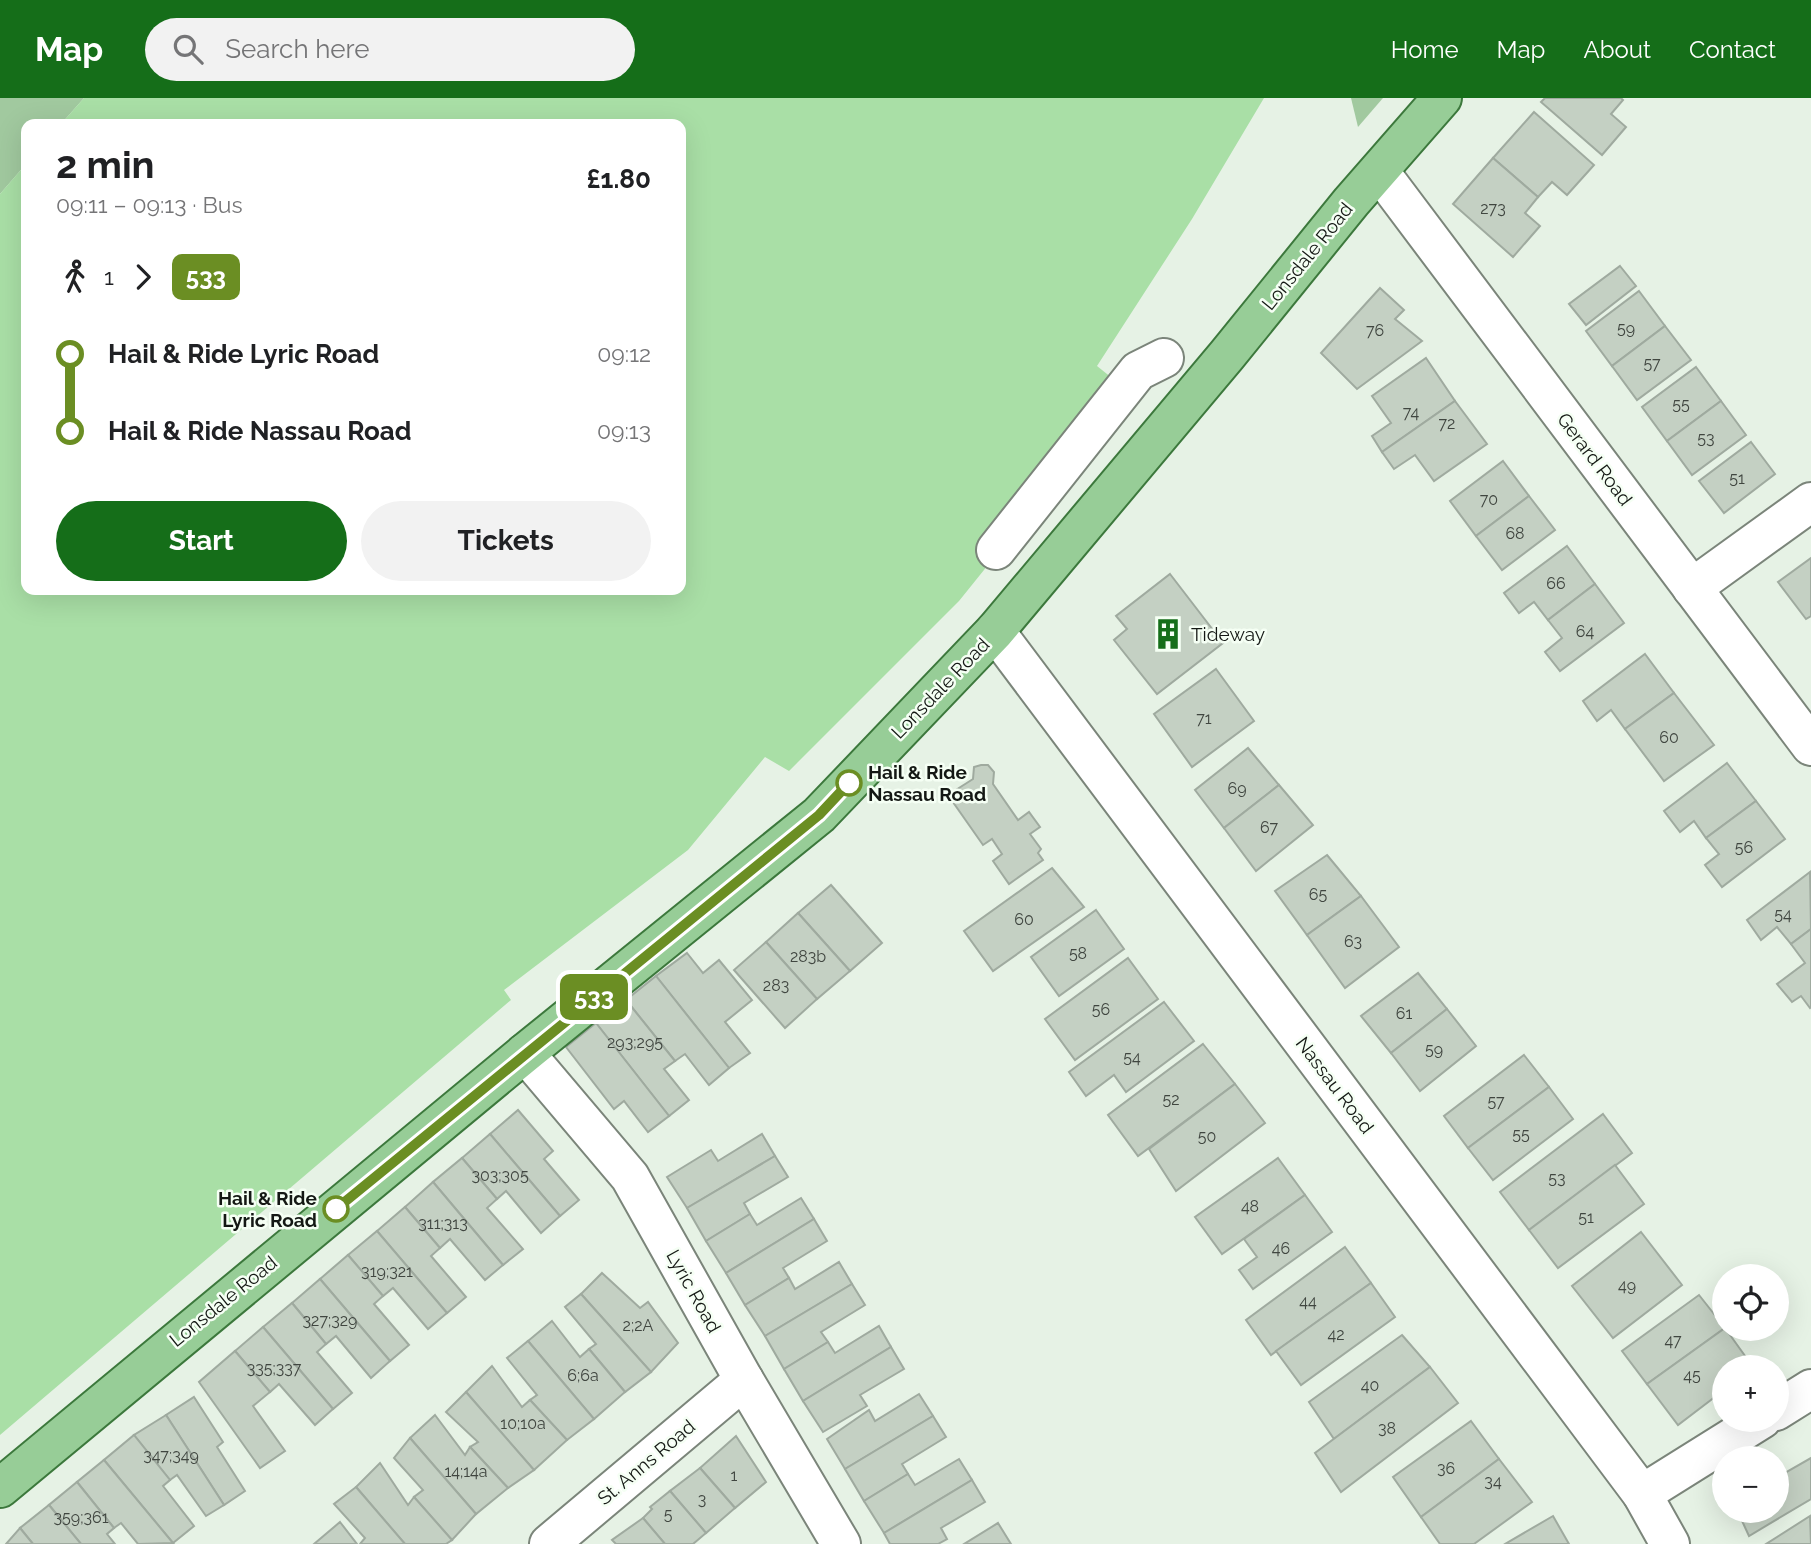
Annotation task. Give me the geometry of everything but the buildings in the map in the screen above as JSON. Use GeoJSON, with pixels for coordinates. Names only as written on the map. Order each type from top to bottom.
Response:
{"type":"FeatureCollection","features":[{"type":"Feature","properties":{"kind":"main road","name":"Lonsdale Road"},"geometry":{"type":"LineString","coordinates":[[0,1488],[525,1053],[819,815],[995,631],[1442,98]]}},
{"type":"Feature","properties":{"kind":"street","name":"Gerard Road"},"geometry":{"type":"LineString","coordinates":[[1379,171],[1811,746]]}},
{"type":"Feature","properties":{"kind":"street"},"geometry":{"type":"LineString","coordinates":[[996,550],[1138,371],[1164,358]]}},
{"type":"Feature","properties":{"kind":"street"},"geometry":{"type":"LineString","coordinates":[[1692,588],[1811,502]]}},
{"type":"Feature","properties":{"kind":"street","name":"Nassau Road"},"geometry":{"type":"LineString","coordinates":[[995,631],[1642,1494],[1670,1544]]}},
{"type":"Feature","properties":{"kind":"street","name":"Lyric Road"},"geometry":{"type":"LineString","coordinates":[[525,1053],[630,1177],[744,1380],[841,1544]]}},
{"type":"Feature","properties":{"kind":"street","name":"St. Anns Road"},"geometry":{"type":"LineString","coordinates":[[549,1544],[744,1380]]}},
{"type":"Feature","properties":{"kind":"street"},"geometry":{"type":"LineString","coordinates":[[1789,1402],[1811,1389]]}},
{"type":"Feature","properties":{"kind":"street"},"geometry":{"type":"LineString","coordinates":[[1642,1494],[1741,1432]]}},
{"type":"Feature","properties":{"kind":"shaded area"},"geometry":{"type":"Polygon","coordinates":[[[0,98],[84,98],[65,119],[21,119],[21,170],[0,194],[0,98]]]}},
{"type":"Feature","properties":{"kind":"shaded area"},"geometry":{"type":"Polygon","coordinates":[[[84,98],[1264,98],[1192,219],[1097,366],[1117,382],[988,565],[959,601],[789,771],[765,757],[688,850],[504,990],[511,1000],[0,1435],[0,194],[21,170],[21,595],[686,595],[686,119],[65,119],[84,98]]]}},
{"type":"Feature","properties":{"kind":"shaded area"},"geometry":{"type":"Polygon","coordinates":[[[1351,98],[1383,98],[1358,127],[1351,98]]]}},
{"type":"Feature","properties":{"kind":"bus line","name":"533"},"geometry":{"type":"LineString","coordinates":[[336,1209],[819,815],[849,783]]}},
{"type":"Feature","properties":{"kind":"place","name":"Tideway"},"geometry":{"type":"Point","coordinates":[1168,634]}},
{"type":"Feature","properties":{"kind":"place","name":"Hail & Ride Nassau Road"},"geometry":{"type":"Point","coordinates":[849,783]}},
{"type":"Feature","properties":{"kind":"place","name":"Hail & Ride Lyric Road"},"geometry":{"type":"Point","coordinates":[336,1209]}}]}
